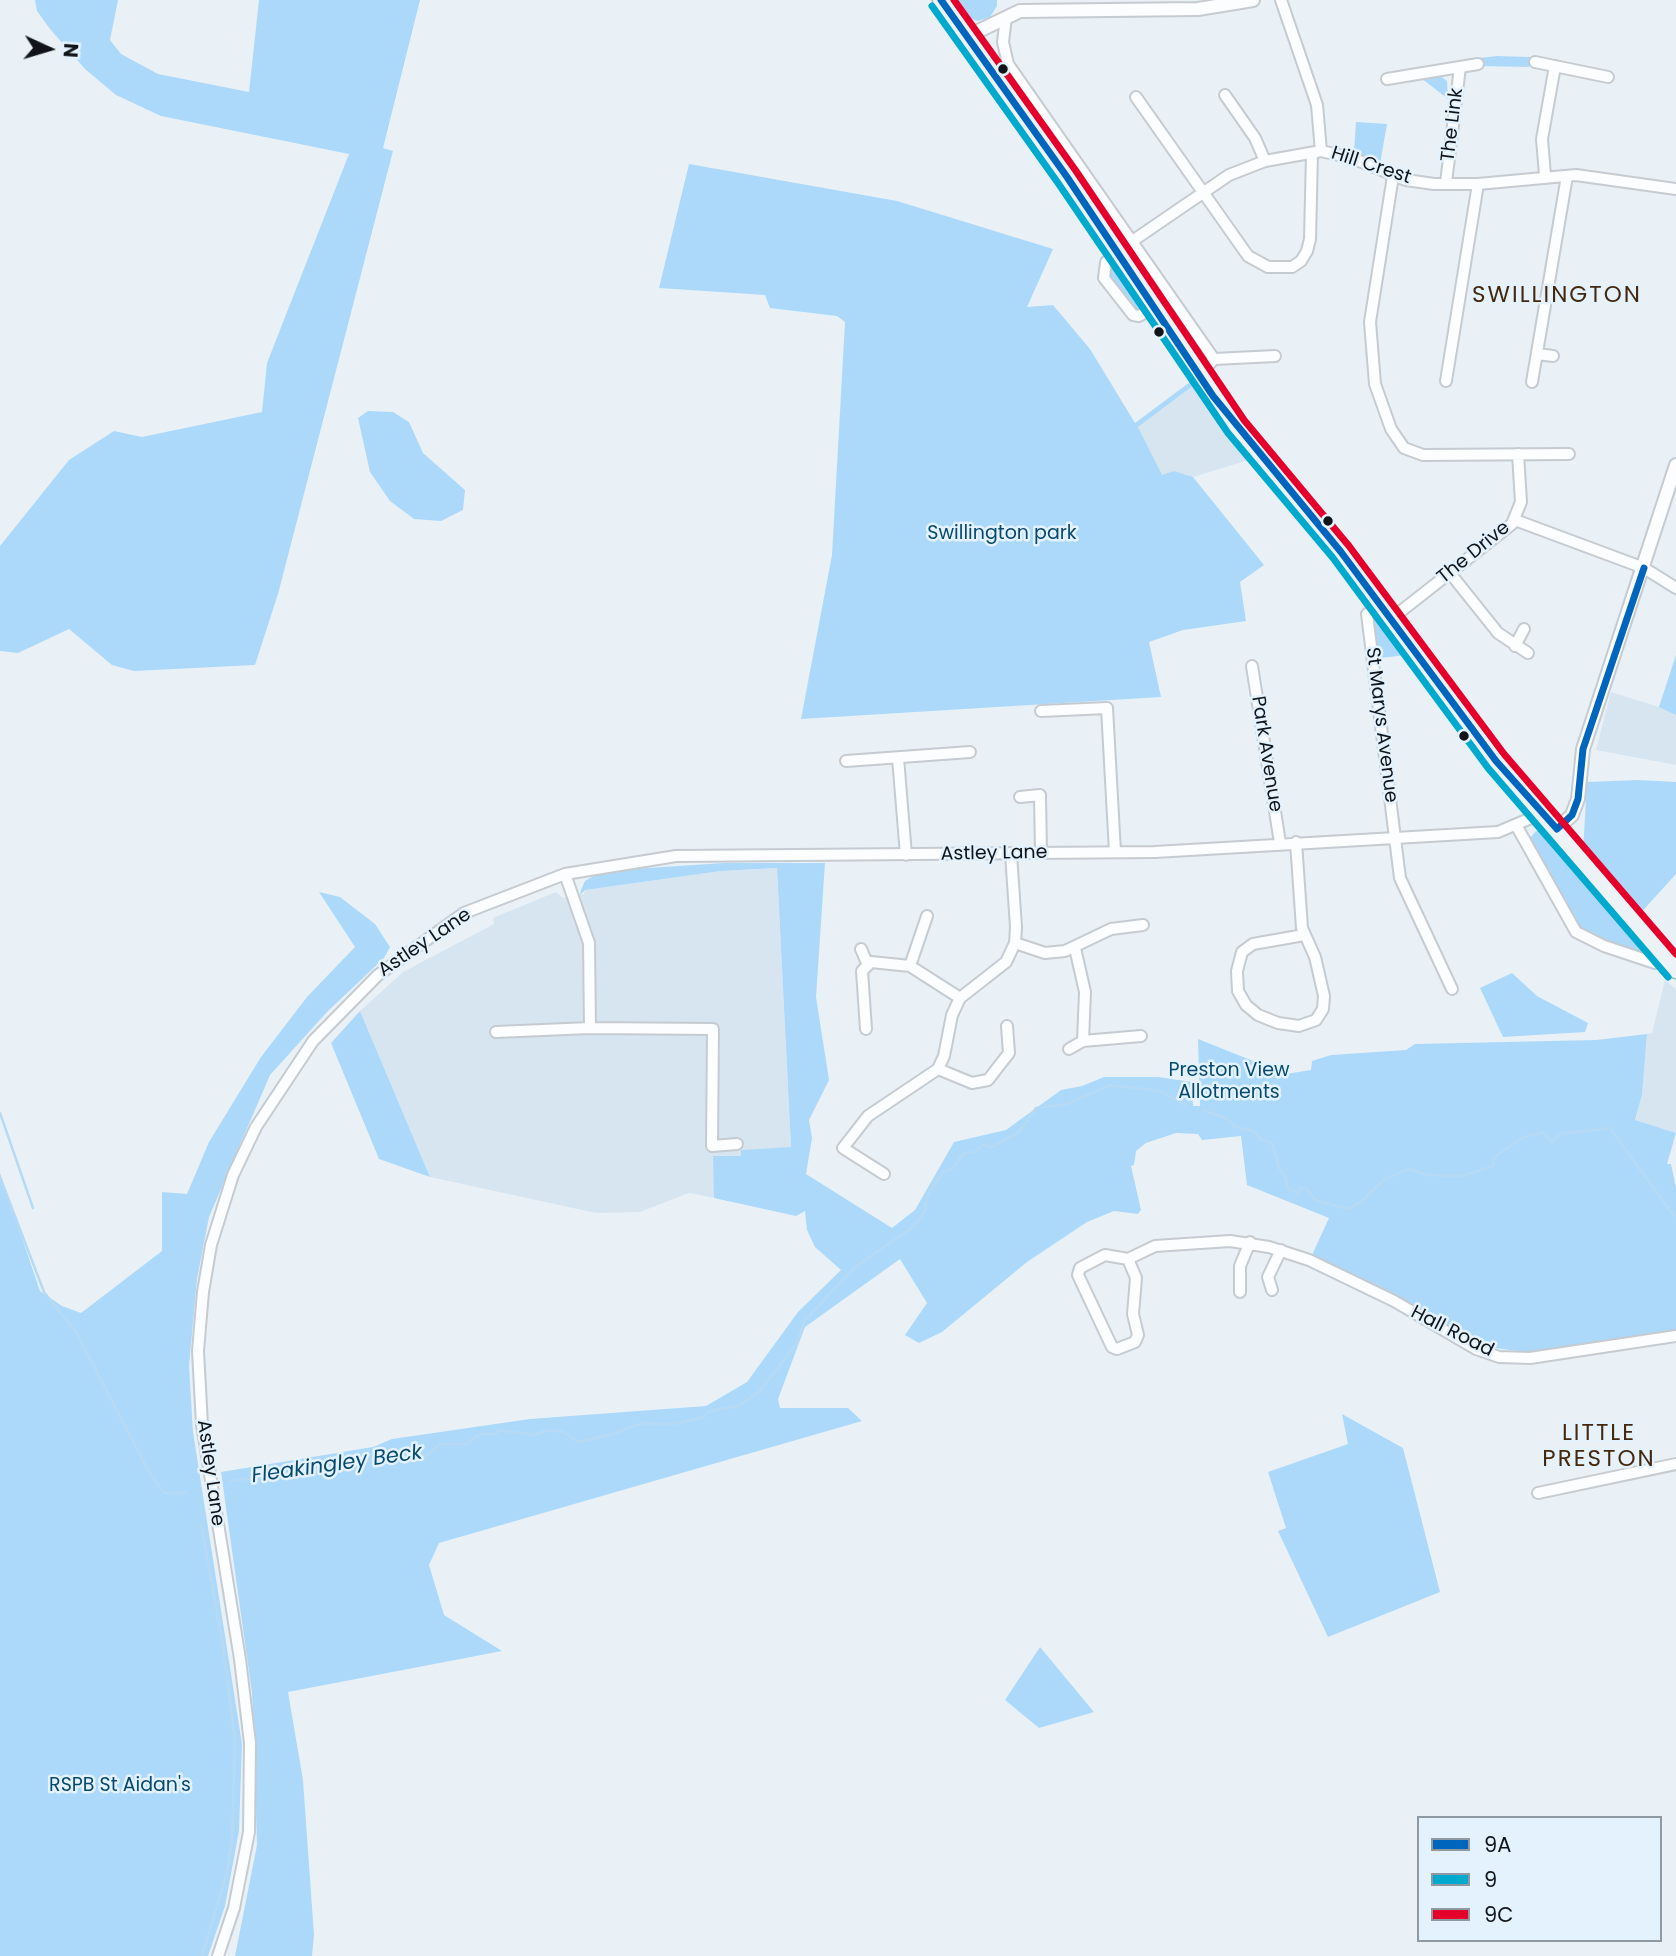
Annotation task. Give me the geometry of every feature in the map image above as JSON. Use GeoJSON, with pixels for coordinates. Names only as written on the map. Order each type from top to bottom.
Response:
{"type":"FeatureCollection","features":[{"type":"Feature","properties":{"kind":"main road"},"geometry":{"type":"LineString","coordinates":[[941,0],[1119,253],[1236,426],[1368,602],[1391,619],[1496,761],[1676,970]]}},
{"type":"Feature","properties":{"kind":"street"},"geometry":{"type":"LineString","coordinates":[[967,37],[1006,17],[1039,9],[1198,9],[1253,0]]}},
{"type":"Feature","properties":{"kind":"street"},"geometry":{"type":"LineString","coordinates":[[1136,97],[1248,256],[1268,267],[1292,267],[1301,261],[1310,239],[1317,105],[1282,0]]}},
{"type":"Feature","properties":{"kind":"street"},"geometry":{"type":"LineString","coordinates":[[1006,17],[1003,41],[1008,64],[1214,359]]}},
{"type":"Feature","properties":{"kind":"street"},"geometry":{"type":"LineString","coordinates":[[1535,62],[1608,77]]}},
{"type":"Feature","properties":{"kind":"street","name":"The Link"},"geometry":{"type":"LineString","coordinates":[[1388,79],[1478,64]]}},
{"type":"Feature","properties":{"kind":"street"},"geometry":{"type":"LineString","coordinates":[[1545,175],[1542,139],[1555,66]]}},
{"type":"Feature","properties":{"kind":"street","name":"The Link"},"geometry":{"type":"LineString","coordinates":[[1446,183],[1460,67]]}},
{"type":"Feature","properties":{"kind":"street"},"geometry":{"type":"LineString","coordinates":[[1225,95],[1255,138],[1265,160]]}},
{"type":"Feature","properties":{"kind":"street","name":"Hill Crest"},"geometry":{"type":"LineString","coordinates":[[1131,242],[1229,175],[1265,160],[1316,152],[1352,158],[1393,176],[1419,182],[1478,184],[1545,175],[1605,177],[1676,190]]}},
{"type":"Feature","properties":{"kind":"street"},"geometry":{"type":"LineString","coordinates":[[1393,176],[1370,322],[1375,384],[1391,429],[1404,448],[1423,455],[1569,454]]}},
{"type":"Feature","properties":{"kind":"street"},"geometry":{"type":"LineString","coordinates":[[1532,382],[1567,176]]}},
{"type":"Feature","properties":{"kind":"street"},"geometry":{"type":"LineString","coordinates":[[1446,381],[1478,184]]}},
{"type":"Feature","properties":{"kind":"street"},"geometry":{"type":"LineString","coordinates":[[1119,253],[1104,266],[1104,278],[1133,315],[1139,316],[1154,307]]}},
{"type":"Feature","properties":{"kind":"street"},"geometry":{"type":"LineString","coordinates":[[1451,350],[1465,352]]}},
{"type":"Feature","properties":{"kind":"street"},"geometry":{"type":"LineString","coordinates":[[1537,354],[1552,356]]}},
{"type":"Feature","properties":{"kind":"street"},"geometry":{"type":"LineString","coordinates":[[1200,375],[1214,359],[1275,356]]}},
{"type":"Feature","properties":{"kind":"street"},"geometry":{"type":"LineString","coordinates":[[1515,520],[1521,502],[1518,454]]}},
{"type":"Feature","properties":{"kind":"street"},"geometry":{"type":"LineString","coordinates":[[1557,829],[1572,815],[1578,799],[1583,749],[1674,478],[1676,464]]}},
{"type":"Feature","properties":{"kind":"street","name":"The Drive"},"geometry":{"type":"LineString","coordinates":[[1391,619],[1507,530],[1515,520],[1644,568],[1676,588]]}},
{"type":"Feature","properties":{"kind":"street"},"geometry":{"type":"LineString","coordinates":[[1450,573],[1498,633],[1528,653]]}},
{"type":"Feature","properties":{"kind":"street","name":"St Marys Avenue"},"geometry":{"type":"LineString","coordinates":[[1368,602],[1400,878],[1452,989]]}},
{"type":"Feature","properties":{"kind":"street"},"geometry":{"type":"LineString","coordinates":[[1515,646],[1524,629]]}},
{"type":"Feature","properties":{"kind":"street","name":"Park Avenue"},"geometry":{"type":"LineString","coordinates":[[1252,666],[1280,843]]}},
{"type":"Feature","properties":{"kind":"street"},"geometry":{"type":"LineString","coordinates":[[1041,711],[1107,708],[1115,852]]}},
{"type":"Feature","properties":{"kind":"street"},"geometry":{"type":"LineString","coordinates":[[846,761],[970,752]]}},
{"type":"Feature","properties":{"kind":"street"},"geometry":{"type":"LineString","coordinates":[[898,758],[906,855]]}},
{"type":"Feature","properties":{"kind":"street"},"geometry":{"type":"LineString","coordinates":[[1020,796],[1040,795],[1041,853]]}},
{"type":"Feature","properties":{"kind":"street","name":"Astley Lane"},"geometry":{"type":"LineString","coordinates":[[218,1956],[234,1908],[249,1832],[250,1743],[240,1659],[202,1425],[198,1351],[203,1292],[211,1245],[233,1175],[256,1127],[291,1071],[337,1014],[378,975],[464,913],[565,874],[676,856],[1115,852],[1498,832],[1543,813]]}},
{"type":"Feature","properties":{"kind":"street"},"geometry":{"type":"LineString","coordinates":[[1516,825],[1576,932],[1604,946],[1655,963],[1664,958]]}},
{"type":"Feature","properties":{"kind":"street"},"geometry":{"type":"LineString","coordinates":[[1296,842],[1304,935],[1315,957],[1324,996],[1320,1015],[1311,1023],[1298,1026],[1278,1023],[1258,1015],[1245,1005],[1238,991],[1237,971],[1242,952],[1253,944],[1304,935]]}},
{"type":"Feature","properties":{"kind":"street"},"geometry":{"type":"LineString","coordinates":[[884,1174],[841,1146],[868,1116],[938,1069],[944,1056],[952,1015],[960,998],[1006,962],[1015,943],[1011,854]]}},
{"type":"Feature","properties":{"kind":"street"},"geometry":{"type":"LineString","coordinates":[[565,874],[589,943],[590,1028]]}},
{"type":"Feature","properties":{"kind":"street"},"geometry":{"type":"LineString","coordinates":[[910,966],[927,916]]}},
{"type":"Feature","properties":{"kind":"street"},"geometry":{"type":"LineString","coordinates":[[1015,943],[1045,953],[1076,948],[1111,929],[1143,925]]}},
{"type":"Feature","properties":{"kind":"street"},"geometry":{"type":"LineString","coordinates":[[1076,948],[1085,992],[1083,1041]]}},
{"type":"Feature","properties":{"kind":"street"},"geometry":{"type":"LineString","coordinates":[[861,949],[867,963],[862,975],[866,1029]]}},
{"type":"Feature","properties":{"kind":"street"},"geometry":{"type":"LineString","coordinates":[[867,963],[910,966],[960,998]]}},
{"type":"Feature","properties":{"kind":"street"},"geometry":{"type":"LineString","coordinates":[[938,1069],[972,1083],[988,1080],[1009,1054],[1007,1026]]}},
{"type":"Feature","properties":{"kind":"street"},"geometry":{"type":"LineString","coordinates":[[496,1032],[590,1028],[713,1029],[712,1146],[737,1144]]}},
{"type":"Feature","properties":{"kind":"street"},"geometry":{"type":"LineString","coordinates":[[1069,1049],[1083,1041],[1141,1037]]}},
{"type":"Feature","properties":{"kind":"street"},"geometry":{"type":"LineString","coordinates":[[1240,1292],[1240,1266],[1250,1242]]}},
{"type":"Feature","properties":{"kind":"street","name":"Hall Road"},"geometry":{"type":"LineString","coordinates":[[1128,1259],[1155,1246],[1250,1242],[1281,1250],[1348,1278],[1476,1349],[1499,1357],[1530,1358],[1676,1336]]}},
{"type":"Feature","properties":{"kind":"street"},"geometry":{"type":"LineString","coordinates":[[1272,1290],[1268,1277],[1281,1250]]}},
{"type":"Feature","properties":{"kind":"street"},"geometry":{"type":"LineString","coordinates":[[1105,1255],[1128,1259],[1136,1278],[1133,1314],[1138,1335],[1135,1342],[1117,1349],[1112,1347],[1078,1272],[1082,1266],[1105,1255]]}},
{"type":"Feature","properties":{"kind":"street"},"geometry":{"type":"LineString","coordinates":[[1538,1493],[1676,1464]]}},
{"type":"Feature","properties":{"kind":"shaded area"},"geometry":{"type":"Polygon","coordinates":[[[1194,385],[1252,459],[1193,477],[1174,471],[1162,476],[1138,427],[1194,385]]]}},
{"type":"Feature","properties":{"kind":"shaded area"},"geometry":{"type":"Polygon","coordinates":[[[1676,655],[1676,765],[1596,750],[1611,692],[1659,707],[1676,655]]]}},
{"type":"Feature","properties":{"kind":"shaded area"},"geometry":{"type":"Polygon","coordinates":[[[777,868],[791,1148],[741,1150],[741,1156],[714,1156],[714,1198],[689,1193],[640,1212],[596,1213],[430,1177],[360,1011],[403,972],[494,924],[493,918],[556,892],[563,898],[584,894],[585,890],[721,871],[777,868]]]}},
{"type":"Feature","properties":{"kind":"shaded area"},"geometry":{"type":"Polygon","coordinates":[[[1665,980],[1676,989],[1676,1133],[1635,1121],[1642,1095],[1647,1034],[1652,1033],[1665,980]]]}},
{"type":"Feature","properties":{"kind":"green space"},"geometry":{"type":"Polygon","coordinates":[[[35,0],[118,0],[110,40],[121,54],[158,74],[249,92],[259,0],[420,0],[383,148],[393,151],[278,594],[255,665],[134,671],[112,665],[69,629],[18,653],[0,651],[0,546],[69,460],[114,431],[142,437],[262,412],[267,363],[349,154],[161,116],[116,95],[85,69],[50,29],[37,11],[35,0]]]}},
{"type":"Feature","properties":{"kind":"green space"},"geometry":{"type":"Polygon","coordinates":[[[954,0],[997,0],[997,6],[990,17],[978,21],[966,17],[954,0]]]}},
{"type":"Feature","properties":{"kind":"green space"},"geometry":{"type":"Polygon","coordinates":[[[1530,57],[1529,67],[1479,66],[1479,58],[1530,57]]]}},
{"type":"Feature","properties":{"kind":"green space"},"geometry":{"type":"Polygon","coordinates":[[[1439,75],[1447,81],[1448,99],[1421,78],[1439,75]]]}},
{"type":"Feature","properties":{"kind":"green space"},"geometry":{"type":"Polygon","coordinates":[[[1356,122],[1387,124],[1380,164],[1354,152],[1356,122]]]}},
{"type":"Feature","properties":{"kind":"green space","name":"Swillington park"},"geometry":{"type":"Polygon","coordinates":[[[689,164],[897,201],[1053,249],[1027,307],[1053,305],[1090,349],[1135,423],[1190,382],[1173,357],[1194,385],[1138,427],[1162,475],[1174,471],[1193,477],[1264,565],[1240,582],[1246,621],[1183,630],[1149,642],[1161,697],[801,719],[832,555],[845,322],[837,316],[770,308],[765,295],[659,288],[689,164]]]}},
{"type":"Feature","properties":{"kind":"green space"},"geometry":{"type":"Polygon","coordinates":[[[1115,263],[1143,309],[1136,312],[1108,277],[1106,267],[1115,263]]]}},
{"type":"Feature","properties":{"kind":"green space"},"geometry":{"type":"Polygon","coordinates":[[[368,411],[393,412],[409,422],[423,453],[465,490],[463,510],[441,521],[414,519],[390,501],[370,472],[358,418],[368,411]]]}},
{"type":"Feature","properties":{"kind":"green space"},"geometry":{"type":"Polygon","coordinates":[[[1373,611],[1405,655],[1381,658],[1380,648],[1376,649],[1373,611]]]}},
{"type":"Feature","properties":{"kind":"green space"},"geometry":{"type":"Polygon","coordinates":[[[1676,655],[1676,715],[1659,707],[1676,655]]]}},
{"type":"Feature","properties":{"kind":"green space"},"geometry":{"type":"Polygon","coordinates":[[[1587,782],[1676,782],[1676,874],[1637,917],[1583,852],[1587,782]]]}},
{"type":"Feature","properties":{"kind":"green space"},"geometry":{"type":"Polygon","coordinates":[[[1536,831],[1549,831],[1574,868],[1652,958],[1589,936],[1569,919],[1530,838],[1536,831]]]}},
{"type":"Feature","properties":{"kind":"green space","name":"Preston View Allotments"},"geometry":{"type":"Polygon","coordinates":[[[724,863],[825,863],[816,997],[829,1080],[809,1120],[812,1138],[806,1174],[892,1228],[915,1210],[954,1142],[1006,1130],[1061,1090],[1082,1086],[1104,1077],[1158,1077],[1192,1082],[1193,1106],[1200,1106],[1198,1039],[1286,1074],[1311,1070],[1312,1061],[1331,1055],[1406,1050],[1415,1044],[1596,1040],[1647,1034],[1642,1095],[1635,1120],[1676,1133],[1667,1164],[1671,1164],[1676,1188],[1676,1330],[1525,1352],[1495,1348],[1312,1255],[1329,1218],[1247,1185],[1241,1136],[1202,1140],[1198,1134],[1176,1133],[1146,1143],[1136,1151],[1134,1165],[1131,1166],[1141,1210],[1138,1214],[1114,1211],[1087,1222],[1027,1262],[942,1332],[919,1343],[905,1335],[927,1303],[900,1259],[805,1327],[778,1399],[780,1408],[848,1408],[862,1421],[439,1543],[429,1565],[444,1615],[502,1651],[288,1692],[303,1780],[314,1935],[312,1956],[235,1956],[257,1845],[252,1693],[221,1472],[373,1447],[392,1439],[530,1419],[706,1406],[747,1382],[798,1312],[841,1270],[815,1247],[807,1230],[805,1211],[796,1216],[714,1198],[713,1156],[741,1156],[741,1150],[791,1147],[777,868],[721,871],[585,890],[580,895],[585,881],[594,876],[632,869],[724,863]]]}},
{"type":"Feature","properties":{"kind":"green space","name":"RSPB St Aidan's"},"geometry":{"type":"Polygon","coordinates":[[[319,892],[340,897],[375,924],[390,947],[384,958],[327,1012],[270,1075],[209,1217],[197,1279],[189,1366],[193,1432],[242,1744],[239,1831],[225,1906],[208,1956],[0,1956],[0,1173],[40,1291],[62,1306],[81,1313],[162,1251],[162,1192],[187,1194],[209,1142],[261,1057],[307,997],[355,947],[319,892]]]}},
{"type":"Feature","properties":{"kind":"green space"},"geometry":{"type":"Polygon","coordinates":[[[1512,973],[1537,996],[1588,1023],[1585,1032],[1503,1037],[1480,988],[1512,973]]]}},
{"type":"Feature","properties":{"kind":"green space"},"geometry":{"type":"Polygon","coordinates":[[[360,1011],[430,1177],[379,1159],[331,1043],[360,1011]]]}},
{"type":"Feature","properties":{"kind":"green space"},"geometry":{"type":"Polygon","coordinates":[[[1342,1414],[1403,1448],[1440,1592],[1328,1637],[1278,1531],[1286,1528],[1268,1472],[1348,1444],[1342,1414]]]}},
{"type":"Feature","properties":{"kind":"green space"},"geometry":{"type":"Polygon","coordinates":[[[1040,1647],[1094,1712],[1039,1728],[1005,1700],[1040,1647]]]}},
{"type":"Feature","properties":{"kind":"waterway"},"geometry":{"type":"LineString","coordinates":[[231,1481],[351,1465],[381,1457],[428,1455],[440,1444],[466,1444],[480,1434],[496,1434],[498,1430],[535,1435],[547,1430],[564,1432],[578,1442],[610,1435],[642,1423],[674,1424],[704,1417],[709,1411],[738,1406],[759,1392],[797,1343],[805,1320],[855,1267],[913,1227],[925,1211],[927,1196],[943,1172],[952,1169],[963,1154],[975,1152],[982,1145],[992,1147],[1019,1132],[1036,1108],[1067,1104],[1110,1085],[1160,1091],[1185,1105]]}},
{"type":"Feature","properties":{"kind":"waterway"},"geometry":{"type":"LineString","coordinates":[[1203,1110],[1228,1119],[1234,1126],[1255,1132],[1260,1139],[1272,1143],[1287,1187],[1297,1193],[1301,1188],[1307,1189],[1315,1200],[1348,1209],[1362,1201],[1385,1179],[1409,1169],[1427,1175],[1462,1176],[1493,1166],[1494,1157],[1522,1138],[1543,1132],[1552,1142],[1560,1134],[1610,1128],[1674,1216]]}},
{"type":"Feature","properties":{"kind":"waterway"},"geometry":{"type":"LineString","coordinates":[[0,1113],[33,1208]]}},
{"type":"Feature","properties":{"kind":"waterway","name":"Fleakingley Beck"},"geometry":{"type":"LineString","coordinates":[[0,1177],[44,1292],[76,1332],[148,1470],[164,1493],[186,1493]]}},
{"type":"Feature","properties":{"kind":"waterway"},"geometry":{"type":"LineString","coordinates":[[201,1523],[222,1639],[235,1740],[232,1840],[227,1872],[202,1956]]}},
{"type":"Feature","properties":{"kind":"transit line","name":"9A"},"geometry":{"type":"LineString","coordinates":[[941,0],[1067,177],[1213,396],[1341,552],[1496,761],[1557,829]]}},
{"type":"Feature","properties":{"kind":"transit line","name":"9C"},"geometry":{"type":"LineString","coordinates":[[954,0],[1076,171],[1244,420],[1349,546],[1504,754],[1676,954]]}},
{"type":"Feature","properties":{"kind":"transit line","name":"9"},"geometry":{"type":"LineString","coordinates":[[932,6],[1058,183],[1228,433],[1333,558],[1488,768],[1668,977]]}},
{"type":"Feature","properties":{"kind":"transit line","name":"9A"},"geometry":{"type":"LineString","coordinates":[[1557,829],[1572,815],[1578,799],[1583,749],[1644,568]]}},
{"type":"Feature","properties":{"kind":"district","name":"SWILLINGTON"},"geometry":{"type":"Point","coordinates":[1557,296]}},
{"type":"Feature","properties":{"kind":"district","name":"LITTLE PRESTON"},"geometry":{"type":"Point","coordinates":[1599,1447]}}]}
